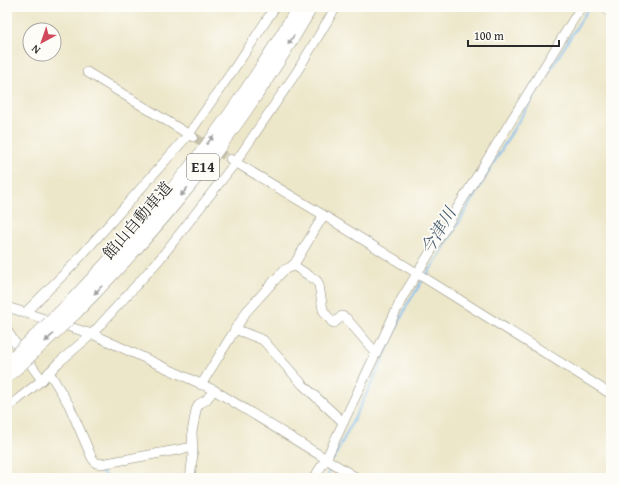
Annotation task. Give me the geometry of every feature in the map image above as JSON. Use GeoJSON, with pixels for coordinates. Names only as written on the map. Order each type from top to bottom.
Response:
{"type":"FeatureCollection","features":[{"type":"Feature","properties":{"kind":"highway","name":"館山自動車道"},"geometry":{"type":"LineString","coordinates":[[71,310],[167,196],[214,135],[252,82],[299,7]]}},
{"type":"Feature","properties":{"kind":"highway","name":"館山自動車道"},"geometry":{"type":"LineString","coordinates":[[7,376],[15,360],[123,264],[176,203],[224,141],[261,88],[311,7]]}},
{"type":"Feature","properties":{"kind":"main road"},"geometry":{"type":"LineString","coordinates":[[606,7],[611,12]]}},
{"type":"Feature","properties":{"kind":"street"},"geometry":{"type":"LineString","coordinates":[[25,313],[73,265],[191,136],[275,7]]}},
{"type":"Feature","properties":{"kind":"street"},"geometry":{"type":"LineString","coordinates":[[314,478],[326,459],[402,298],[580,7]]}},
{"type":"Feature","properties":{"kind":"street"},"geometry":{"type":"LineString","coordinates":[[7,408],[42,380],[92,334],[159,260],[296,73],[332,9]]}},
{"type":"Feature","properties":{"kind":"street"},"geometry":{"type":"LineString","coordinates":[[87,72],[191,136]]}},
{"type":"Feature","properties":{"kind":"street"},"geometry":{"type":"LineString","coordinates":[[232,161],[611,394]]}},
{"type":"Feature","properties":{"kind":"street"},"geometry":{"type":"LineString","coordinates":[[201,385],[246,312],[284,270],[293,265],[323,216]]}},
{"type":"Feature","properties":{"kind":"street"},"geometry":{"type":"LineString","coordinates":[[293,265],[317,281],[323,310],[332,322],[334,323],[342,316],[346,318],[376,352]]}},
{"type":"Feature","properties":{"kind":"street"},"geometry":{"type":"LineString","coordinates":[[7,307],[92,334],[214,390],[357,478]]}},
{"type":"Feature","properties":{"kind":"street"},"geometry":{"type":"LineString","coordinates":[[236,329],[263,340],[303,385],[343,422]]}},
{"type":"Feature","properties":{"kind":"street"},"geometry":{"type":"LineString","coordinates":[[7,331],[42,380]]}},
{"type":"Feature","properties":{"kind":"street"},"geometry":{"type":"LineString","coordinates":[[49,372],[70,405],[92,458],[96,463],[100,464],[193,447]]}},
{"type":"Feature","properties":{"kind":"street"},"geometry":{"type":"LineString","coordinates":[[190,478],[193,447],[192,432],[196,410],[199,404],[206,400],[214,390]]}},
{"type":"Feature","properties":{"kind":"waterway","name":"今津川"},"geometry":{"type":"LineString","coordinates":[[426,276],[513,130],[589,7]]}},
{"type":"Feature","properties":{"kind":"waterway","name":"今津川"},"geometry":{"type":"LineString","coordinates":[[333,460],[373,381],[407,305],[423,280]]}},
{"type":"Feature","properties":{"kind":"waterway"},"geometry":{"type":"LineString","coordinates":[[94,466],[108,478]]}},
{"type":"Feature","properties":{"kind":"waterway","name":"今津川"},"geometry":{"type":"LineString","coordinates":[[327,478],[331,466]]}},
{"type":"Feature","properties":{"kind":"tunnel"},"geometry":{"type":"LineString","coordinates":[[194,137],[230,159]]}}]}
